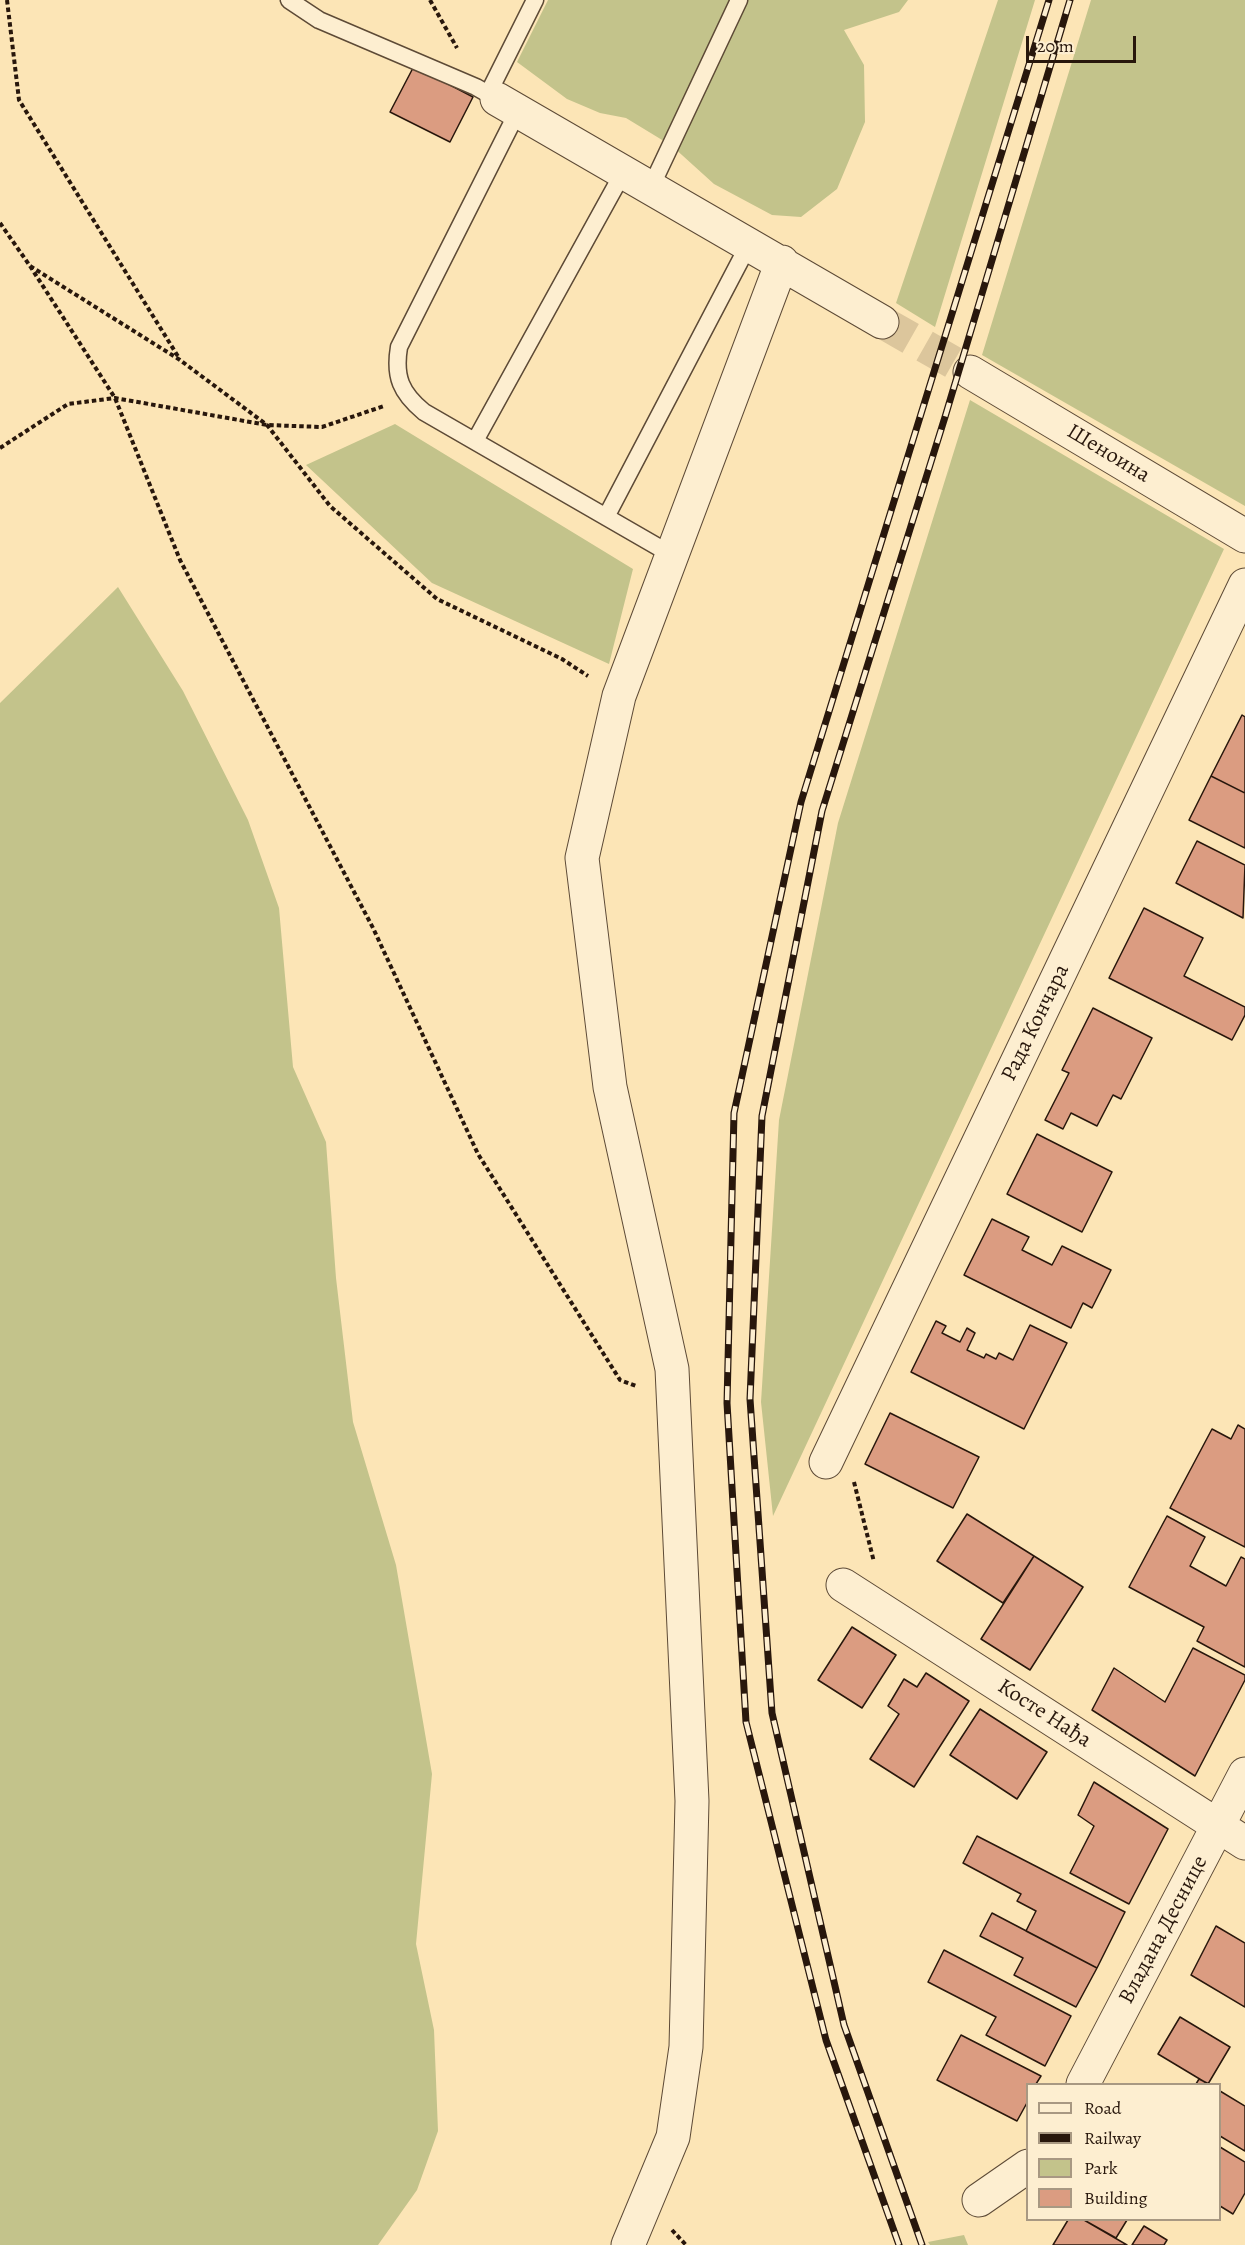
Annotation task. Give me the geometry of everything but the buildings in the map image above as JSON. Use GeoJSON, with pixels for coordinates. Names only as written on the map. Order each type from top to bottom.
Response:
{"type":"FeatureCollection","features":[{"type":"Feature","properties":{"kind":"street"},"geometry":{"type":"LineString","coordinates":[[495,98],[782,262],[882,322]]}},
{"type":"Feature","properties":{"kind":"street"},"geometry":{"type":"LineString","coordinates":[[628,2245],[673,2137],[686,2047],[692,1801],[672,1369],[610,1087],[582,858],[619,696],[782,262]]}},
{"type":"Feature","properties":{"kind":"street","name":"Шеноина"},"geometry":{"type":"LineString","coordinates":[[970,372],[1245,536]]}},
{"type":"Feature","properties":{"kind":"street","name":"Рада Кончара"},"geometry":{"type":"LineString","coordinates":[[826,1462],[1245,585]]}},
{"type":"Feature","properties":{"kind":"street","name":"Косте Нађа"},"geometry":{"type":"LineString","coordinates":[[843,1585],[1232,1834]]}},
{"type":"Feature","properties":{"kind":"street","name":"Владана Деснице"},"geometry":{"type":"LineString","coordinates":[[1084,2083],[1232,1834],[1245,1774]]}},
{"type":"Feature","properties":{"kind":"street"},"geometry":{"type":"LineString","coordinates":[[979,2200],[1026,2167]]}},
{"type":"Feature","properties":{"kind":"lane"},"geometry":{"type":"LineString","coordinates":[[289,0],[319,20],[495,98]]}},
{"type":"Feature","properties":{"kind":"lane"},"geometry":{"type":"LineString","coordinates":[[535,0],[399,347],[396,366],[398,381],[407,398],[424,412],[672,555]]}},
{"type":"Feature","properties":{"kind":"lane"},"geometry":{"type":"LineString","coordinates":[[475,441],[637,179],[739,0]]}},
{"type":"Feature","properties":{"kind":"lane"},"geometry":{"type":"LineString","coordinates":[[606,517],[749,244]]}},
{"type":"Feature","properties":{"kind":"path"},"geometry":{"type":"LineString","coordinates":[[7,0],[19,100],[180,360]]}},
{"type":"Feature","properties":{"kind":"path"},"geometry":{"type":"LineString","coordinates":[[430,0],[495,98]]}},
{"type":"Feature","properties":{"kind":"path"},"geometry":{"type":"LineString","coordinates":[[0,223],[115,398],[180,560],[373,928],[478,1154],[620,1380],[674,1401]]}},
{"type":"Feature","properties":{"kind":"path"},"geometry":{"type":"LineString","coordinates":[[30,266],[180,360],[267,425],[330,506],[436,599],[562,659],[619,696]]}},
{"type":"Feature","properties":{"kind":"path"},"geometry":{"type":"LineString","coordinates":[[0,448],[68,404],[115,398],[267,425],[322,427],[407,398]]}},
{"type":"Feature","properties":{"kind":"path"},"geometry":{"type":"LineString","coordinates":[[842,1429],[876,1570]]}},
{"type":"Feature","properties":{"kind":"green space"},"geometry":{"type":"Polygon","coordinates":[[[548,0],[908,0],[899,12],[844,30],[864,65],[865,122],[837,189],[801,217],[772,215],[714,184],[672,146],[626,118],[600,113],[567,99],[517,62],[548,0]]]}},
{"type":"Feature","properties":{"kind":"green space"},"geometry":{"type":"Polygon","coordinates":[[[998,0],[1035,0],[935,327],[896,303],[998,0]]]}},
{"type":"Feature","properties":{"kind":"green space"},"geometry":{"type":"Polygon","coordinates":[[[1091,0],[1245,0],[1245,506],[982,355],[1091,0]]]}},
{"type":"Feature","properties":{"kind":"green space"},"geometry":{"type":"Polygon","coordinates":[[[970,400],[1224,549],[773,1516],[761,1402],[779,1120],[838,823],[970,400]]]}},
{"type":"Feature","properties":{"kind":"green space"},"geometry":{"type":"Polygon","coordinates":[[[395,424],[633,569],[609,664],[432,583],[306,465],[395,424]]]}},
{"type":"Feature","properties":{"kind":"green space"},"geometry":{"type":"Polygon","coordinates":[[[118,587],[183,691],[248,820],[279,908],[293,1067],[326,1142],[336,1278],[353,1422],[396,1565],[432,1774],[416,1944],[434,2030],[438,2131],[417,2190],[378,2245],[0,2245],[0,703],[118,587]]]}},
{"type":"Feature","properties":{"kind":"green space"},"geometry":{"type":"Polygon","coordinates":[[[964,2235],[968,2245],[930,2245],[928,2242],[964,2235]]]}},
{"type":"Feature","properties":{"kind":"tunnel"},"geometry":{"type":"LineString","coordinates":[[882,322],[970,372]]}},
{"type":"Feature","properties":{"kind":"railway"},"geometry":{"type":"LineString","coordinates":[[899,2245],[826,2040],[746,1722],[727,1403],[734,1113],[801,802],[1049,0]]}},
{"type":"Feature","properties":{"kind":"railway"},"geometry":{"type":"LineString","coordinates":[[922,2245],[844,2025],[772,1713],[750,1399],[762,1116],[822,811],[945,417],[1070,0]]}}]}
